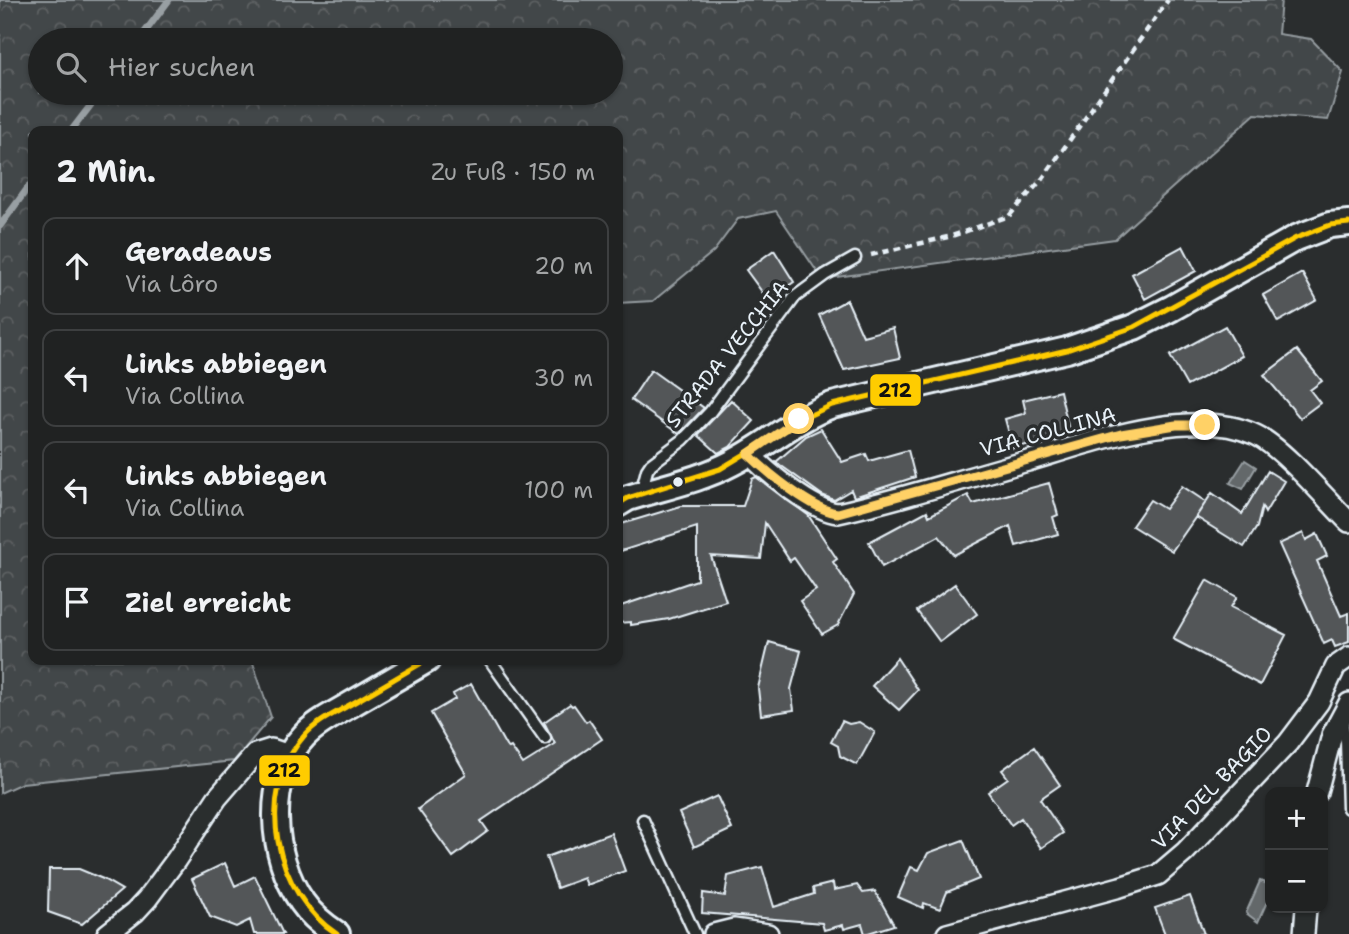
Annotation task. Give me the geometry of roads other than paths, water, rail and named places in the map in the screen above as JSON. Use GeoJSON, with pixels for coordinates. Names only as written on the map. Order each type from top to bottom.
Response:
{"type":"FeatureCollection","features":[{"type":"Feature","properties":{"kind":"street"},"geometry":{"type":"LineString","coordinates":[[623,502],[715,471],[748,454],[799,419],[832,405],[1102,340],[1172,308],[1296,238],[1330,225],[1349,223]]}},
{"type":"Feature","properties":{"kind":"street","name":"VIA COLLINA"},"geometry":{"type":"LineString","coordinates":[[748,454],[766,472],[822,510],[838,513],[1121,434],[1176,425],[1219,425],[1247,432],[1268,443],[1349,522]]}},
{"type":"Feature","properties":{"kind":"street","name":"VIA DEL BAGIO"},"geometry":{"type":"LineString","coordinates":[[947,934],[1158,875],[1185,852],[1288,743],[1319,702],[1336,666],[1349,657]]}},
{"type":"Feature","properties":{"kind":"street"},"geometry":{"type":"LineString","coordinates":[[337,934],[302,903],[293,887],[281,852],[277,833],[278,797],[289,755],[313,727],[418,665]]}},
{"type":"Feature","properties":{"kind":"street"},"geometry":{"type":"LineString","coordinates":[[1318,787],[1332,735],[1345,710]]}},
{"type":"Feature","properties":{"kind":"street"},"geometry":{"type":"LineString","coordinates":[[107,934],[147,899],[217,798],[251,759],[266,749],[289,755]]}},
{"type":"Feature","properties":{"kind":"street"},"geometry":{"type":"LineString","coordinates":[[1304,934],[1306,913]]}},
{"type":"Feature","properties":{"kind":"street"},"geometry":{"type":"LineString","coordinates":[[714,934],[734,929],[768,934]]}},
{"type":"Feature","properties":{"kind":"lane","name":"STRADA VECCHIA"},"geometry":{"type":"LineString","coordinates":[[641,494],[644,477],[651,464],[695,429],[795,297],[855,258]]}},
{"type":"Feature","properties":{"kind":"lane"},"geometry":{"type":"LineString","coordinates":[[494,665],[545,738]]}},
{"type":"Feature","properties":{"kind":"lane"},"geometry":{"type":"LineString","coordinates":[[1345,710],[1348,808]]}},
{"type":"Feature","properties":{"kind":"lane"},"geometry":{"type":"LineString","coordinates":[[643,820],[695,934]]}},
{"type":"Feature","properties":{"kind":"waterway"},"geometry":{"type":"LineString","coordinates":[[148,28],[169,0]]}},
{"type":"Feature","properties":{"kind":"waterway"},"geometry":{"type":"LineString","coordinates":[[75,126],[91,105]]}},
{"type":"Feature","properties":{"kind":"waterway"},"geometry":{"type":"LineString","coordinates":[[0,226],[28,188]]}}]}
